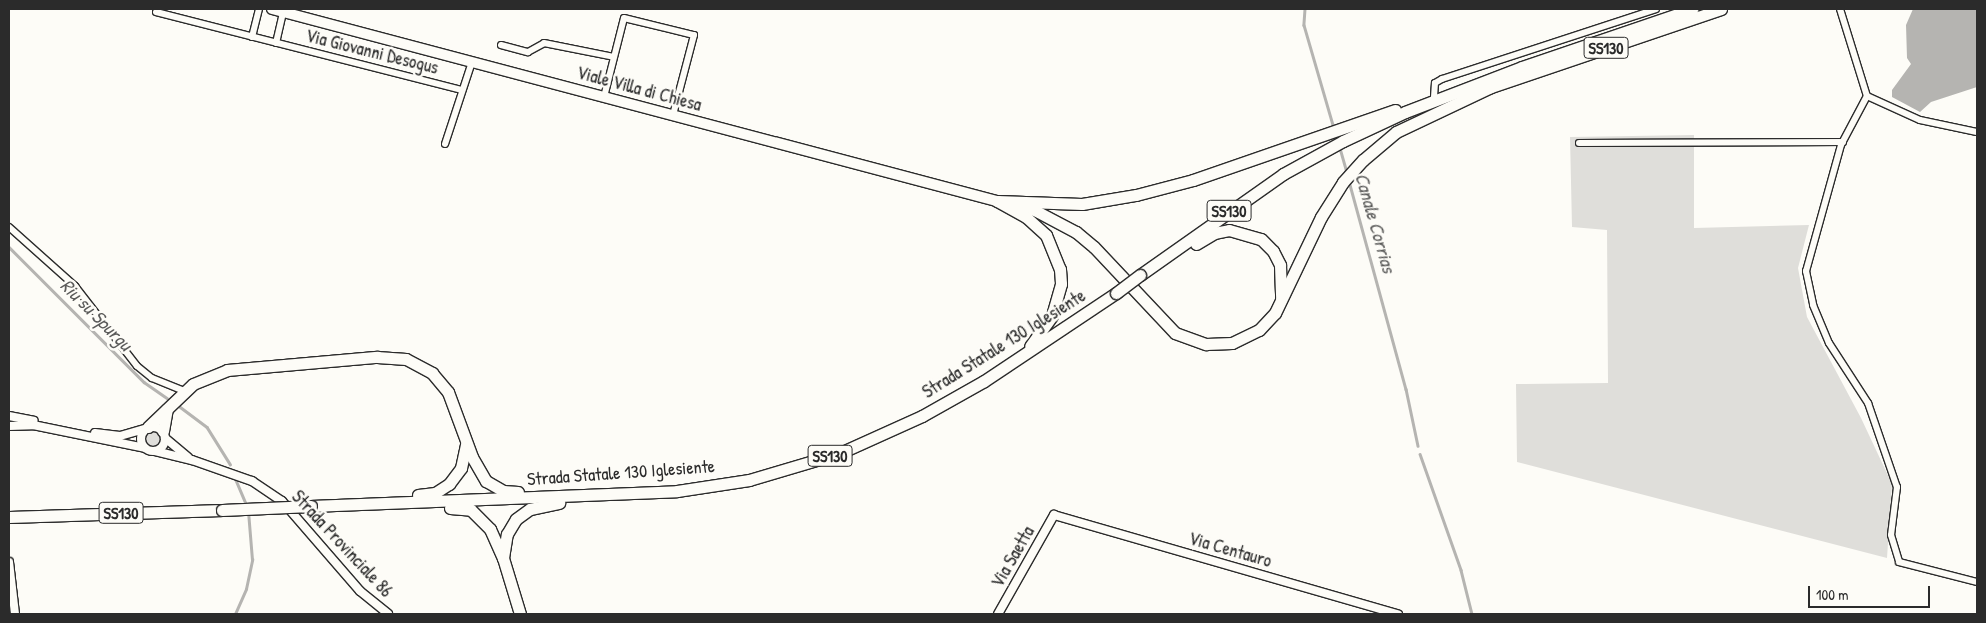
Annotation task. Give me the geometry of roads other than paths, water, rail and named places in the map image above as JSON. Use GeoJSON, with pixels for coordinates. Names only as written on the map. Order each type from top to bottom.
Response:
{"type":"FeatureCollection","features":[{"type":"Feature","properties":{"kind":"highway","name":"Strada Statale 130 Iglesiente"},"geometry":{"type":"LineString","coordinates":[[9,517],[364,505],[677,490],[749,480],[840,453],[922,416],[1020,356],[1041,340],[1116,293],[1263,186],[1343,141],[1405,112],[1522,67],[1692,9]]}},
{"type":"Feature","properties":{"kind":"highway","name":"Strada Statale 130 Iglesiente"},"geometry":{"type":"LineString","coordinates":[[1405,112],[1491,87],[1721,9]]}},
{"type":"Feature","properties":{"kind":"highway"},"geometry":{"type":"LineString","coordinates":[[997,201],[1082,204],[1136,195],[1193,180],[1522,67]]}},
{"type":"Feature","properties":{"kind":"highway"},"geometry":{"type":"LineString","coordinates":[[1038,212],[1076,232],[1094,247],[1175,334],[1190,341],[1218,344],[1246,338],[1267,322],[1281,304],[1321,217],[1352,171],[1396,132],[1491,87]]}},
{"type":"Feature","properties":{"kind":"highway"},"geometry":{"type":"LineString","coordinates":[[997,201],[1026,217],[1046,235],[1060,269],[1061,284],[1052,316],[1041,340]]}},
{"type":"Feature","properties":{"kind":"highway"},"geometry":{"type":"LineString","coordinates":[[1142,274],[1168,264],[1214,233],[1237,230],[1260,239],[1273,251],[1282,274],[1281,304]]}},
{"type":"Feature","properties":{"kind":"highway"},"geometry":{"type":"LineString","coordinates":[[146,428],[184,391],[206,377],[239,368],[377,357],[406,359],[424,367],[441,382],[457,410],[467,442],[482,476],[503,491],[582,489],[620,493]]}},
{"type":"Feature","properties":{"kind":"highway"},"geometry":{"type":"LineString","coordinates":[[164,434],[167,409]]}},
{"type":"Feature","properties":{"kind":"highway"},"geometry":{"type":"LineString","coordinates":[[364,505],[393,497],[429,494],[442,489],[461,468],[467,442]]}},
{"type":"Feature","properties":{"kind":"highway"},"geometry":{"type":"LineString","coordinates":[[503,558],[510,526],[530,509],[620,493]]}},
{"type":"Feature","properties":{"kind":"highway"},"geometry":{"type":"LineString","coordinates":[[364,505],[394,509],[461,507],[471,510],[486,522],[503,558],[520,614]]}},
{"type":"Feature","properties":{"kind":"main road","name":"Viale Villa di Chiesa"},"geometry":{"type":"LineString","coordinates":[[277,10],[1038,212]]}},
{"type":"Feature","properties":{"kind":"street"},"geometry":{"type":"LineString","coordinates":[[252,37],[259,9]]}},
{"type":"Feature","properties":{"kind":"street"},"geometry":{"type":"LineString","coordinates":[[1434,97],[1435,83],[1442,79],[1656,9]]}},
{"type":"Feature","properties":{"kind":"street"},"geometry":{"type":"LineString","coordinates":[[1840,9],[1867,96],[1843,142],[1806,272],[1814,305],[1829,343],[1868,404],[1897,487],[1891,535],[1899,562],[1977,582]]}},
{"type":"Feature","properties":{"kind":"street"},"geometry":{"type":"LineString","coordinates":[[276,43],[277,10]]}},
{"type":"Feature","properties":{"kind":"street","name":"Via Giovanni Desogus"},"geometry":{"type":"LineString","coordinates":[[156,12],[462,90]]}},
{"type":"Feature","properties":{"kind":"street"},"geometry":{"type":"LineString","coordinates":[[604,97],[624,18],[694,35],[673,115]]}},
{"type":"Feature","properties":{"kind":"street"},"geometry":{"type":"LineString","coordinates":[[500,45],[528,52],[544,43],[614,57]]}},
{"type":"Feature","properties":{"kind":"street"},"geometry":{"type":"LineString","coordinates":[[445,144],[472,62]]}},
{"type":"Feature","properties":{"kind":"street"},"geometry":{"type":"LineString","coordinates":[[1867,96],[1920,120],[1977,132]]}},
{"type":"Feature","properties":{"kind":"street"},"geometry":{"type":"LineString","coordinates":[[1579,143],[1843,142]]}},
{"type":"Feature","properties":{"kind":"street"},"geometry":{"type":"LineString","coordinates":[[9,227],[75,286],[137,366],[152,378],[184,391]]}},
{"type":"Feature","properties":{"kind":"street"},"geometry":{"type":"LineString","coordinates":[[9,416],[120,436],[146,428],[164,434],[164,445],[155,451],[32,425],[9,426]]}},
{"type":"Feature","properties":{"kind":"street"},"geometry":{"type":"LineString","coordinates":[[145,448],[140,437],[146,428]]}},
{"type":"Feature","properties":{"kind":"street","name":"Strada Provinciale 86"},"geometry":{"type":"LineString","coordinates":[[164,434],[192,460]]}},
{"type":"Feature","properties":{"kind":"street","name":"Strada Provinciale 86"},"geometry":{"type":"LineString","coordinates":[[155,451],[192,460],[252,481],[282,501],[360,591],[388,614]]}},
{"type":"Feature","properties":{"kind":"street","name":"Via Saetta"},"geometry":{"type":"LineString","coordinates":[[998,614],[1054,515]]}},
{"type":"Feature","properties":{"kind":"street","name":"Via Centauro"},"geometry":{"type":"LineString","coordinates":[[1054,515],[1398,614]]}},
{"type":"Feature","properties":{"kind":"street"},"geometry":{"type":"LineString","coordinates":[[9,562],[15,614]]}},
{"type":"Feature","properties":{"kind":"waterway","name":"Canale Corrias"},"geometry":{"type":"LineString","coordinates":[[1305,9],[1304,25],[1334,128]]}},
{"type":"Feature","properties":{"kind":"waterway","name":"Canale Corrias"},"geometry":{"type":"LineString","coordinates":[[1340,148],[1347,173]]}},
{"type":"Feature","properties":{"kind":"waterway","name":"Canale Corrias"},"geometry":{"type":"LineString","coordinates":[[1349,181],[1406,389],[1418,446]]}},
{"type":"Feature","properties":{"kind":"waterway","name":"Riu su Spurgu"},"geometry":{"type":"LineString","coordinates":[[9,247],[144,382],[167,398]]}},
{"type":"Feature","properties":{"kind":"waterway","name":"Riu su Spurgu"},"geometry":{"type":"LineString","coordinates":[[179,406],[207,427],[230,464]]}},
{"type":"Feature","properties":{"kind":"waterway","name":"Canale Corrias"},"geometry":{"type":"LineString","coordinates":[[1420,454],[1461,570],[1472,614]]}},
{"type":"Feature","properties":{"kind":"waterway","name":"Riu su Spurgu"},"geometry":{"type":"LineString","coordinates":[[236,480],[247,506]]}},
{"type":"Feature","properties":{"kind":"waterway","name":"Riu su Spurgu"},"geometry":{"type":"LineString","coordinates":[[235,614],[246,589],[252,560],[248,511]]}}]}
